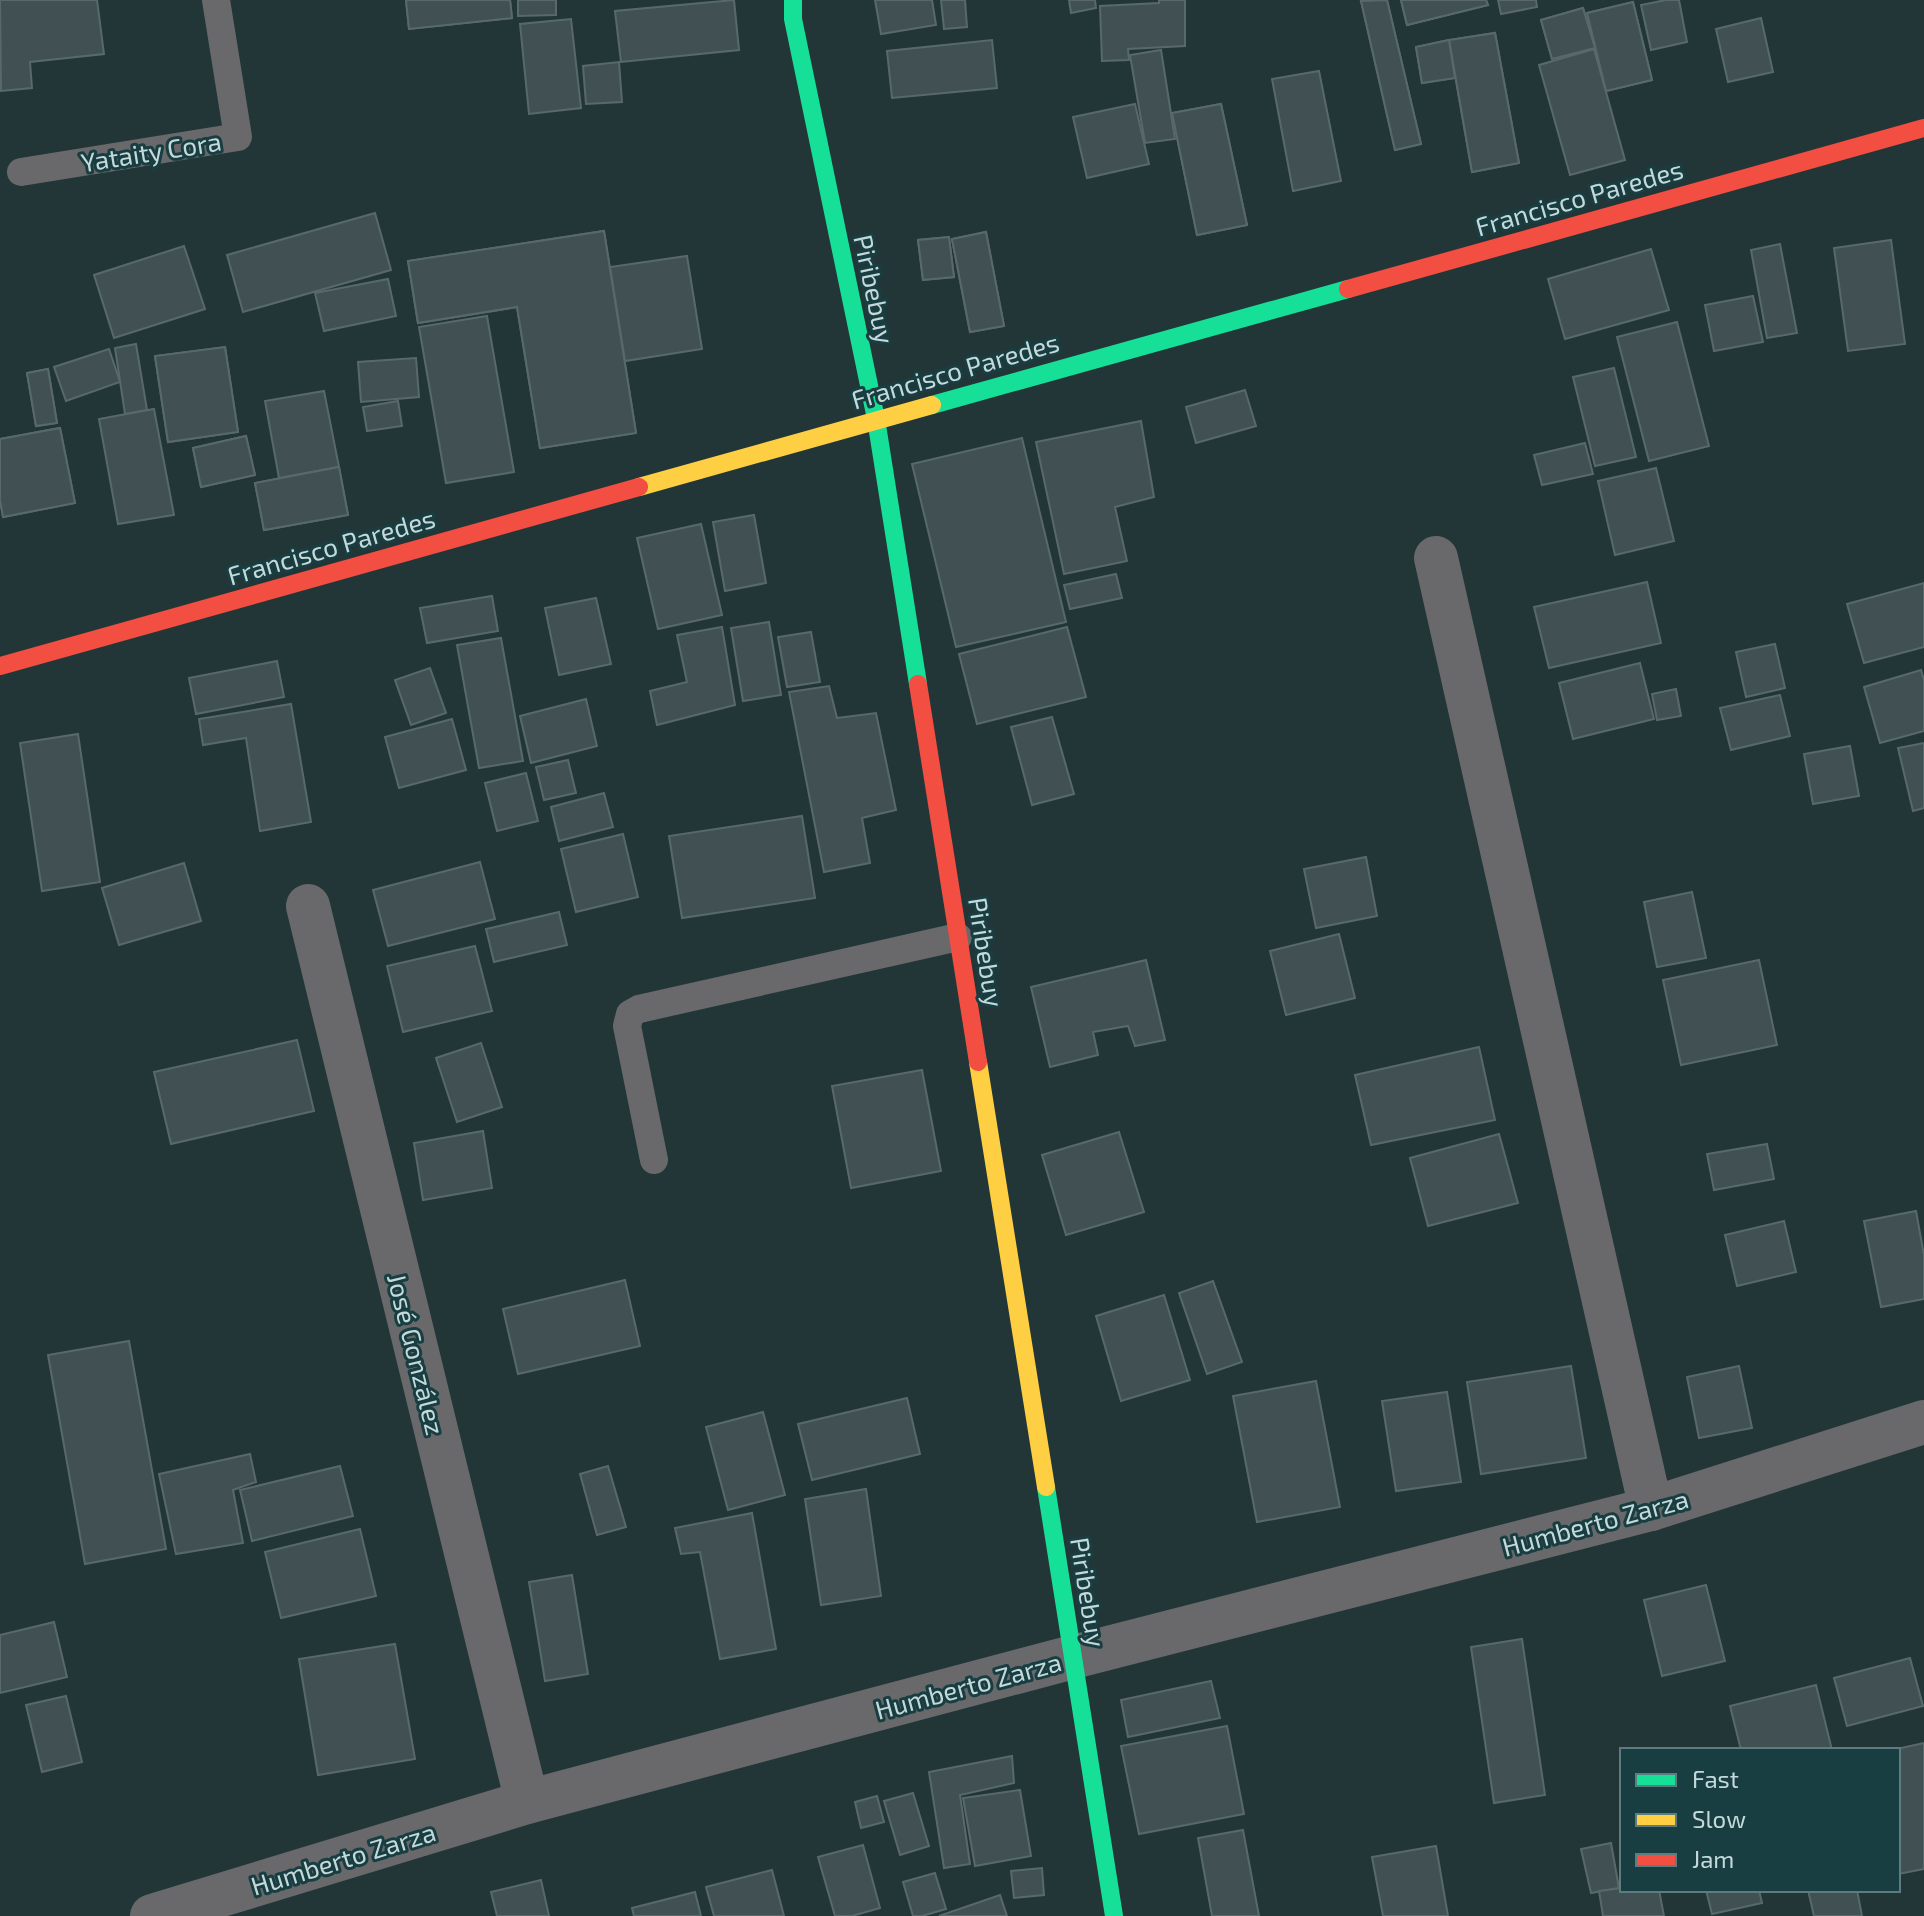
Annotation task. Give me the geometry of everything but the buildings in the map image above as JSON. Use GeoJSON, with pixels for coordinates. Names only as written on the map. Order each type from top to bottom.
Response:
{"type":"FeatureCollection","features":[{"type":"Feature","properties":{"kind":"street","name":"Piribebuy"},"geometry":{"type":"LineString","coordinates":[[793,0],[793,19],[876,419],[1114,1916]]}},
{"type":"Feature","properties":{"kind":"street","name":"Francisco Paredes"},"geometry":{"type":"LineString","coordinates":[[0,666],[1924,128]]}},
{"type":"Feature","properties":{"kind":"street"},"geometry":{"type":"LineString","coordinates":[[1436,558],[1651,1509]]}},
{"type":"Feature","properties":{"kind":"street","name":"José González"},"geometry":{"type":"LineString","coordinates":[[308,906],[527,1802]]}},
{"type":"Feature","properties":{"kind":"street","name":"Humberto Zarza"},"geometry":{"type":"LineString","coordinates":[[152,1916],[527,1802],[1073,1657],[1651,1509],[1924,1422]]}},
{"type":"Feature","properties":{"kind":"lane","name":"Yataity Cora"},"geometry":{"type":"LineString","coordinates":[[21,172],[238,137],[216,0]]}},
{"type":"Feature","properties":{"kind":"lane"},"geometry":{"type":"LineString","coordinates":[[654,1160],[627,1026],[630,1014],[639,1009],[958,937]]}},
{"type":"Feature","properties":{"kind":"traffic: fast"},"geometry":{"type":"LineString","coordinates":[[793,0],[793,19],[876,419],[918,684]]}},
{"type":"Feature","properties":{"kind":"traffic: fast"},"geometry":{"type":"LineString","coordinates":[[932,405],[1348,289]]}},
{"type":"Feature","properties":{"kind":"traffic: fast"},"geometry":{"type":"LineString","coordinates":[[1046,1487],[1114,1916]]}},
{"type":"Feature","properties":{"kind":"traffic: slow"},"geometry":{"type":"LineString","coordinates":[[639,487],[932,405]]}},
{"type":"Feature","properties":{"kind":"traffic: slow"},"geometry":{"type":"LineString","coordinates":[[978,1062],[1046,1487]]}},
{"type":"Feature","properties":{"kind":"traffic: jam"},"geometry":{"type":"LineString","coordinates":[[1348,289],[1924,128]]}},
{"type":"Feature","properties":{"kind":"traffic: jam"},"geometry":{"type":"LineString","coordinates":[[0,666],[639,487]]}},
{"type":"Feature","properties":{"kind":"traffic: jam"},"geometry":{"type":"LineString","coordinates":[[918,684],[978,1062]]}}]}
